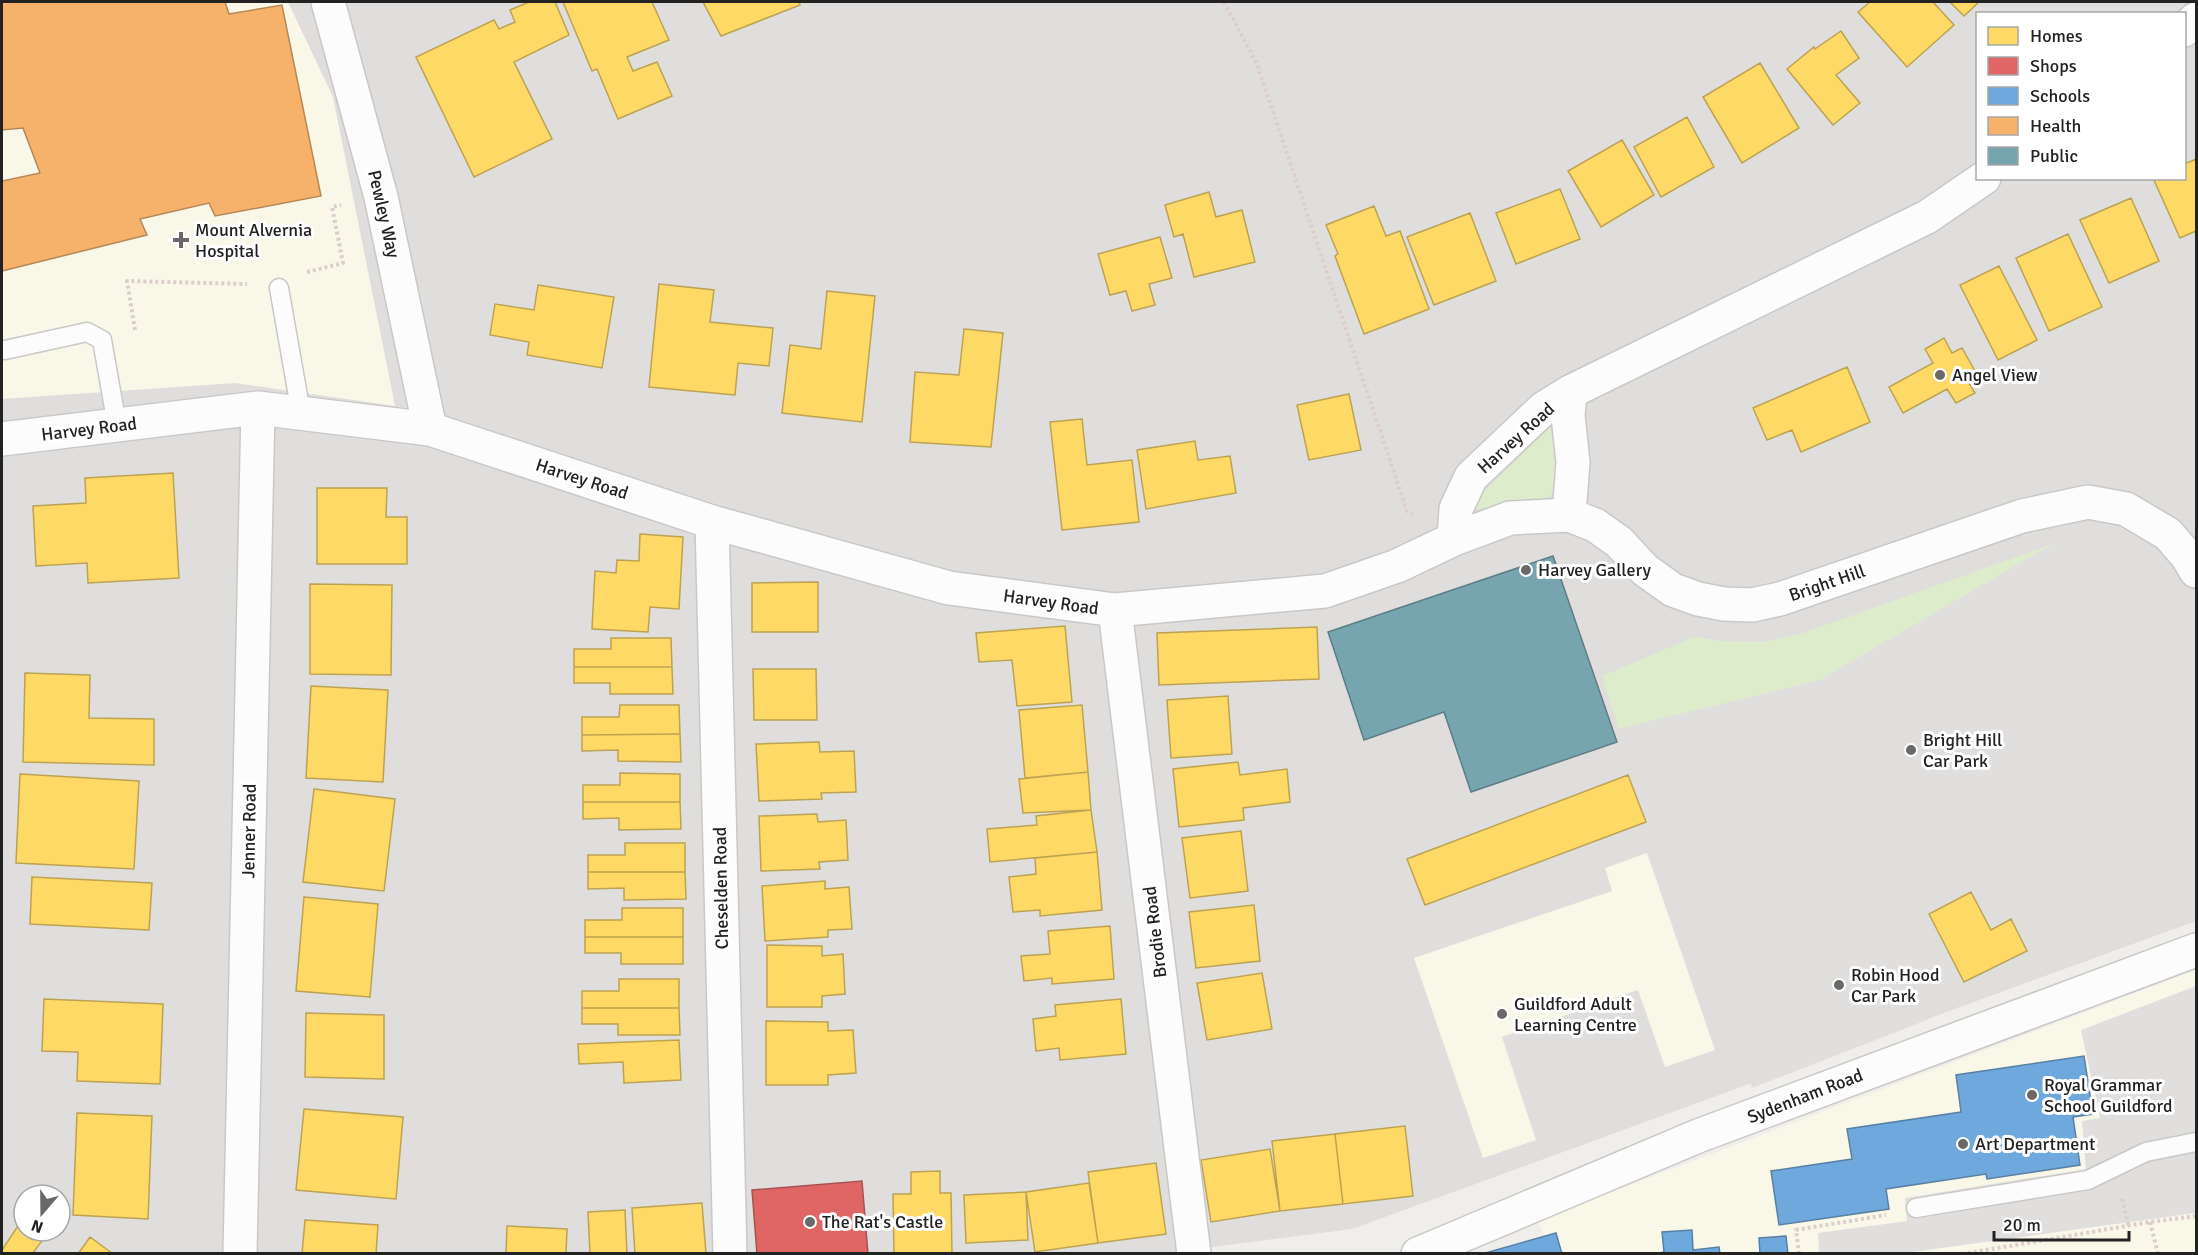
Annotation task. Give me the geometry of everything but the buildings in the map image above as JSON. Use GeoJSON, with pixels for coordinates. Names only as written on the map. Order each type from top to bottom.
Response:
{"type":"FeatureCollection","features":[{"type":"Feature","properties":{"kind":"street","name":"Pewley Way"},"geometry":{"type":"LineString","coordinates":[[328,2],[381,197],[430,429]]}},
{"type":"Feature","properties":{"kind":"street","name":"Harvey Road"},"geometry":{"type":"LineString","coordinates":[[2,439],[258,408],[430,429],[712,522],[949,588],[1115,610],[1325,591],[1397,566],[1454,539],[1456,508],[1471,477],[1544,408],[1570,392],[1927,217],[1981,180]]}},
{"type":"Feature","properties":{"kind":"street"},"geometry":{"type":"LineString","coordinates":[[1569,515],[1573,462],[1568,416],[1570,392]]}},
{"type":"Feature","properties":{"kind":"street","name":"Jenner Road"},"geometry":{"type":"LineString","coordinates":[[240,1254],[258,408]]}},
{"type":"Feature","properties":{"kind":"street","name":"Bright Hill"},"geometry":{"type":"LineString","coordinates":[[1454,539],[1510,518],[1569,515],[1594,525],[1619,542],[1645,570],[1674,590],[1698,599],[1724,604],[1752,605],[1780,599],[2022,516],[2088,502],[2126,509],[2168,534],[2187,556],[2196,571]]}},
{"type":"Feature","properties":{"kind":"street","name":"Cheselden Road"},"geometry":{"type":"LineString","coordinates":[[712,522],[730,1254]]}},
{"type":"Feature","properties":{"kind":"street","name":"Brodie Road"},"geometry":{"type":"LineString","coordinates":[[1115,610],[1194,1254]]}},
{"type":"Feature","properties":{"kind":"street","name":"Sydenham Road"},"geometry":{"type":"LineString","coordinates":[[1418,1254],[1698,1136],[2193,950]]}},
{"type":"Feature","properties":{"kind":"lane"},"geometry":{"type":"LineString","coordinates":[[279,288],[301,413]]}},
{"type":"Feature","properties":{"kind":"lane"},"geometry":{"type":"LineString","coordinates":[[5,350],[87,332],[102,340],[117,425]]}},
{"type":"Feature","properties":{"kind":"lane"},"geometry":{"type":"LineString","coordinates":[[1916,1208],[2088,1179],[2146,1152],[2196,1142]]}},
{"type":"Feature","properties":{"kind":"path"},"geometry":{"type":"LineString","coordinates":[[1224,2],[1257,64],[1407,511],[1454,539]]}},
{"type":"Feature","properties":{"kind":"path"},"geometry":{"type":"LineString","coordinates":[[300,274],[343,263],[332,207]]}},
{"type":"Feature","properties":{"kind":"path"},"geometry":{"type":"LineString","coordinates":[[134,325],[127,281],[256,285]]}},
{"type":"Feature","properties":{"kind":"path"},"geometry":{"type":"LineString","coordinates":[[2122,1199],[2129,1227]]}},
{"type":"Feature","properties":{"kind":"path"},"geometry":{"type":"LineString","coordinates":[[1799,1254],[1796,1230],[1889,1214]]}},
{"type":"Feature","properties":{"kind":"path"},"geometry":{"type":"LineString","coordinates":[[1962,1254],[2196,1216]]}},
{"type":"Feature","properties":{"kind":"path"},"geometry":{"type":"LineString","coordinates":[[2150,1222],[2158,1254]]}},
{"type":"Feature","properties":{"kind":"shaded area"},"geometry":{"type":"Polygon","coordinates":[[[2,2],[2196,2],[2196,921],[1352,1229],[1159,1254],[2,1254],[2,2]]]}},
{"type":"Feature","properties":{"kind":"shaded area","name":"Mount Alvernia Hospital"},"geometry":{"type":"Polygon","coordinates":[[[2,2],[288,2],[333,97],[395,406],[235,383],[2,399],[2,2]]]}},
{"type":"Feature","properties":{"kind":"shaded area","name":"Bright Hill Car Park"},"geometry":{"type":"Polygon","coordinates":[[[2053,544],[2154,571],[2196,645],[2196,875],[2050,955],[1993,862],[2139,773],[1685,926],[1619,729],[1820,680],[2053,544]]]}},
{"type":"Feature","properties":{"kind":"shaded area","name":"Guildford Adult Learning Centre"},"geometry":{"type":"Polygon","coordinates":[[[1647,853],[1715,1050],[1665,1067],[1638,990],[1502,1037],[1536,1140],[1483,1158],[1414,958],[1612,891],[1605,868],[1647,853]]]}},
{"type":"Feature","properties":{"kind":"shaded area","name":"Robin Hood Car Park"},"geometry":{"type":"Polygon","coordinates":[[[1897,880],[1970,992],[1927,1020],[1752,1088],[1709,979],[1807,938],[1897,880]]]}},
{"type":"Feature","properties":{"kind":"shaded area","name":"Royal Grammar School Guildford"},"geometry":{"type":"Polygon","coordinates":[[[2196,970],[2196,1253],[1551,1253],[1538,1220],[2196,970]]]}},
{"type":"Feature","properties":{"kind":"shaded area"},"geometry":{"type":"Polygon","coordinates":[[[2196,986],[2196,1213],[1898,1254],[1819,1253],[1818,1233],[1907,1221],[1905,1198],[2086,1169],[2082,1121],[2100,1118],[2081,1030],[2196,986]]]}},
{"type":"Feature","properties":{"kind":"green space"},"geometry":{"type":"Polygon","coordinates":[[[1555,423],[1555,490],[1546,500],[1477,509],[1473,502],[1555,423]]]}},
{"type":"Feature","properties":{"kind":"green space"},"geometry":{"type":"Polygon","coordinates":[[[2053,544],[1820,680],[1619,729],[1602,676],[1694,637],[1722,641],[1763,642],[1803,633],[2053,544]]]}},
{"type":"Feature","properties":{"kind":"place","name":"Mount Alvernia Hospital"},"geometry":{"type":"Point","coordinates":[181,240]}},
{"type":"Feature","properties":{"kind":"place","name":"Angel View"},"geometry":{"type":"Point","coordinates":[1940,375]}},
{"type":"Feature","properties":{"kind":"place","name":"Harvey Gallery"},"geometry":{"type":"Point","coordinates":[1526,570]}},
{"type":"Feature","properties":{"kind":"place","name":"Bright Hill Car Park"},"geometry":{"type":"Point","coordinates":[1911,750]}},
{"type":"Feature","properties":{"kind":"place","name":"Robin Hood Car Park"},"geometry":{"type":"Point","coordinates":[1839,985]}},
{"type":"Feature","properties":{"kind":"place","name":"Guildford Adult Learning Centre"},"geometry":{"type":"Point","coordinates":[1502,1014]}},
{"type":"Feature","properties":{"kind":"place","name":"Royal Grammar School Guildford"},"geometry":{"type":"Point","coordinates":[2032,1095]}},
{"type":"Feature","properties":{"kind":"place","name":"Art Department"},"geometry":{"type":"Point","coordinates":[1963,1144]}},
{"type":"Feature","properties":{"kind":"place","name":"The Rat's Castle"},"geometry":{"type":"Point","coordinates":[810,1222]}}]}
